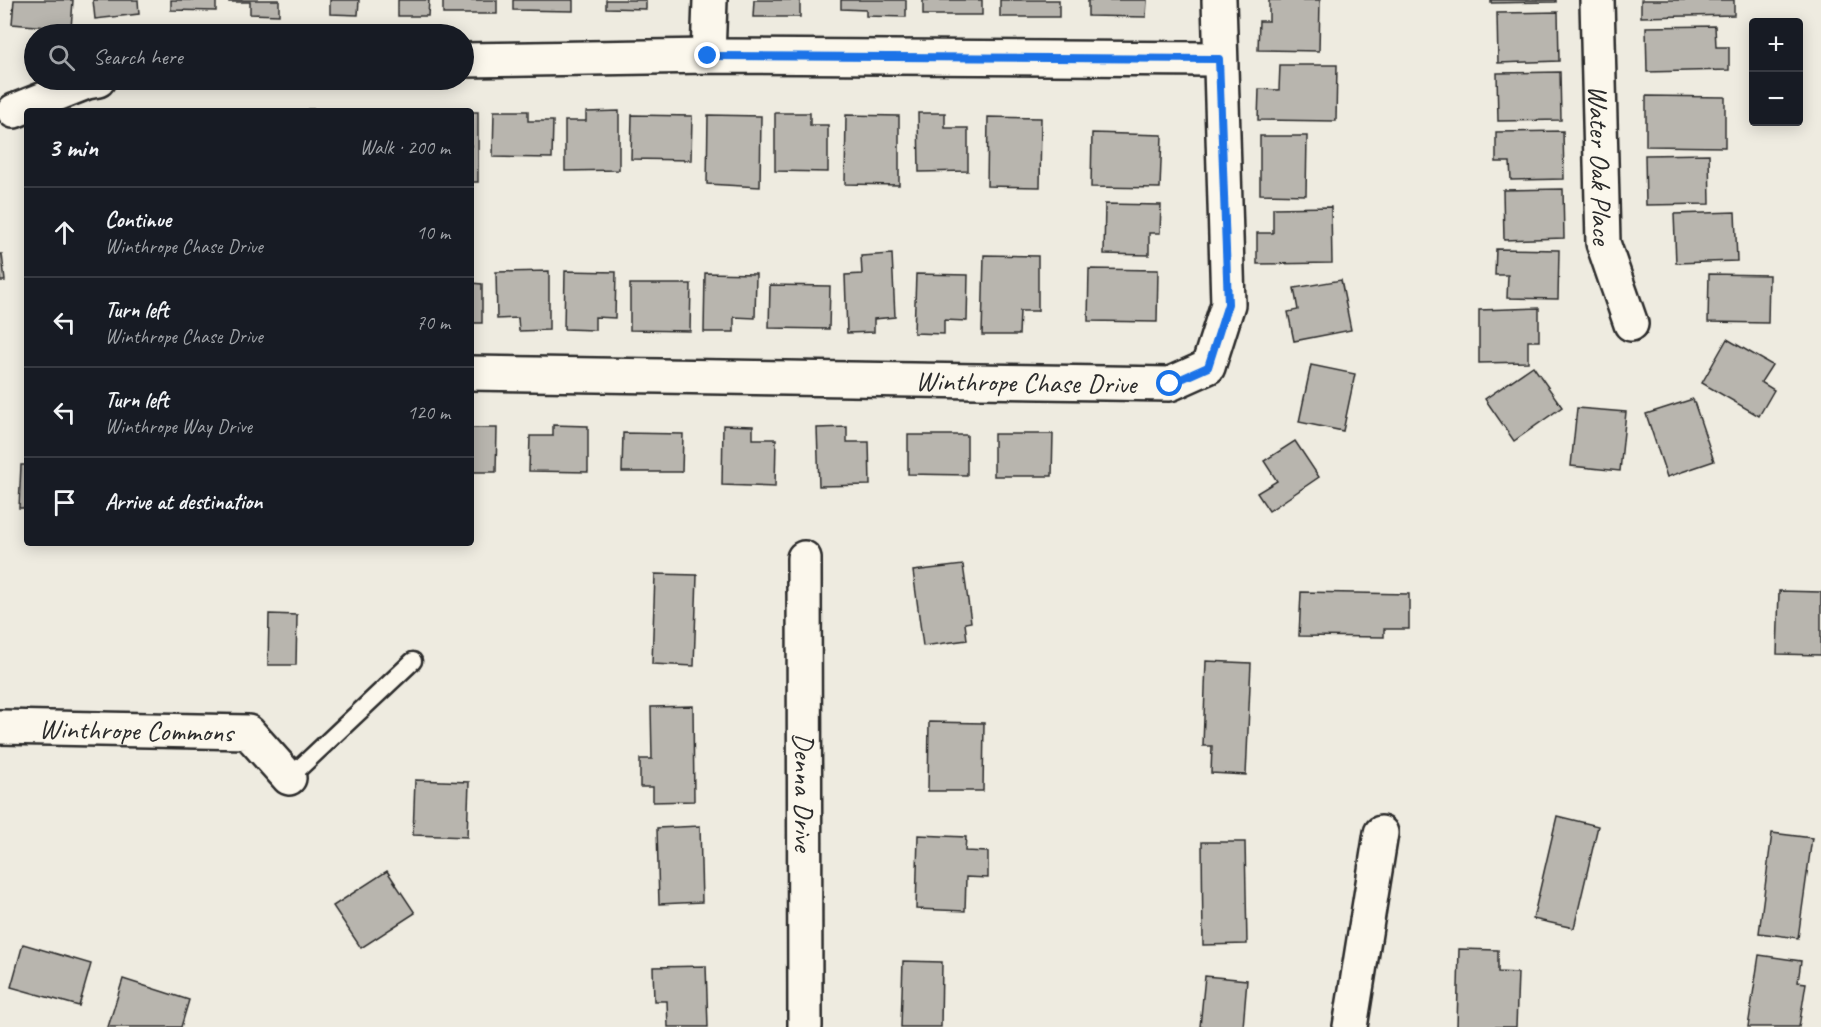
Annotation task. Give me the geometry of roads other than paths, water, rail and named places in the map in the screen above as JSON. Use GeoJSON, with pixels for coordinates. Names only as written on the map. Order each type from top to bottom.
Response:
{"type":"FeatureCollection","features":[{"type":"Feature","properties":{"kind":"street"},"geometry":{"type":"LineString","coordinates":[[708,56],[710,0]]}},
{"type":"Feature","properties":{"kind":"street","name":"Winthrope Chase Drive"},"geometry":{"type":"LineString","coordinates":[[474,373],[1170,384],[1208,367],[1228,304],[1219,0]]}},
{"type":"Feature","properties":{"kind":"street","name":"Water Oak Place"},"geometry":{"type":"LineString","coordinates":[[1597,0],[1604,243],[1631,324]]}},
{"type":"Feature","properties":{"kind":"street"},"geometry":{"type":"LineString","coordinates":[[474,60],[708,56],[1219,59]]}},
{"type":"Feature","properties":{"kind":"street"},"geometry":{"type":"LineString","coordinates":[[14,109],[65,90]]}},
{"type":"Feature","properties":{"kind":"street","name":"Denna Drive"},"geometry":{"type":"LineString","coordinates":[[804,558],[805,1027]]}},
{"type":"Feature","properties":{"kind":"street","name":"Winthrope Commons"},"geometry":{"type":"LineString","coordinates":[[0,727],[248,732],[289,778]]}},
{"type":"Feature","properties":{"kind":"street"},"geometry":{"type":"LineString","coordinates":[[1350,1027],[1381,833]]}},
{"type":"Feature","properties":{"kind":"lane"},"geometry":{"type":"LineString","coordinates":[[289,778],[414,661]]}}]}
